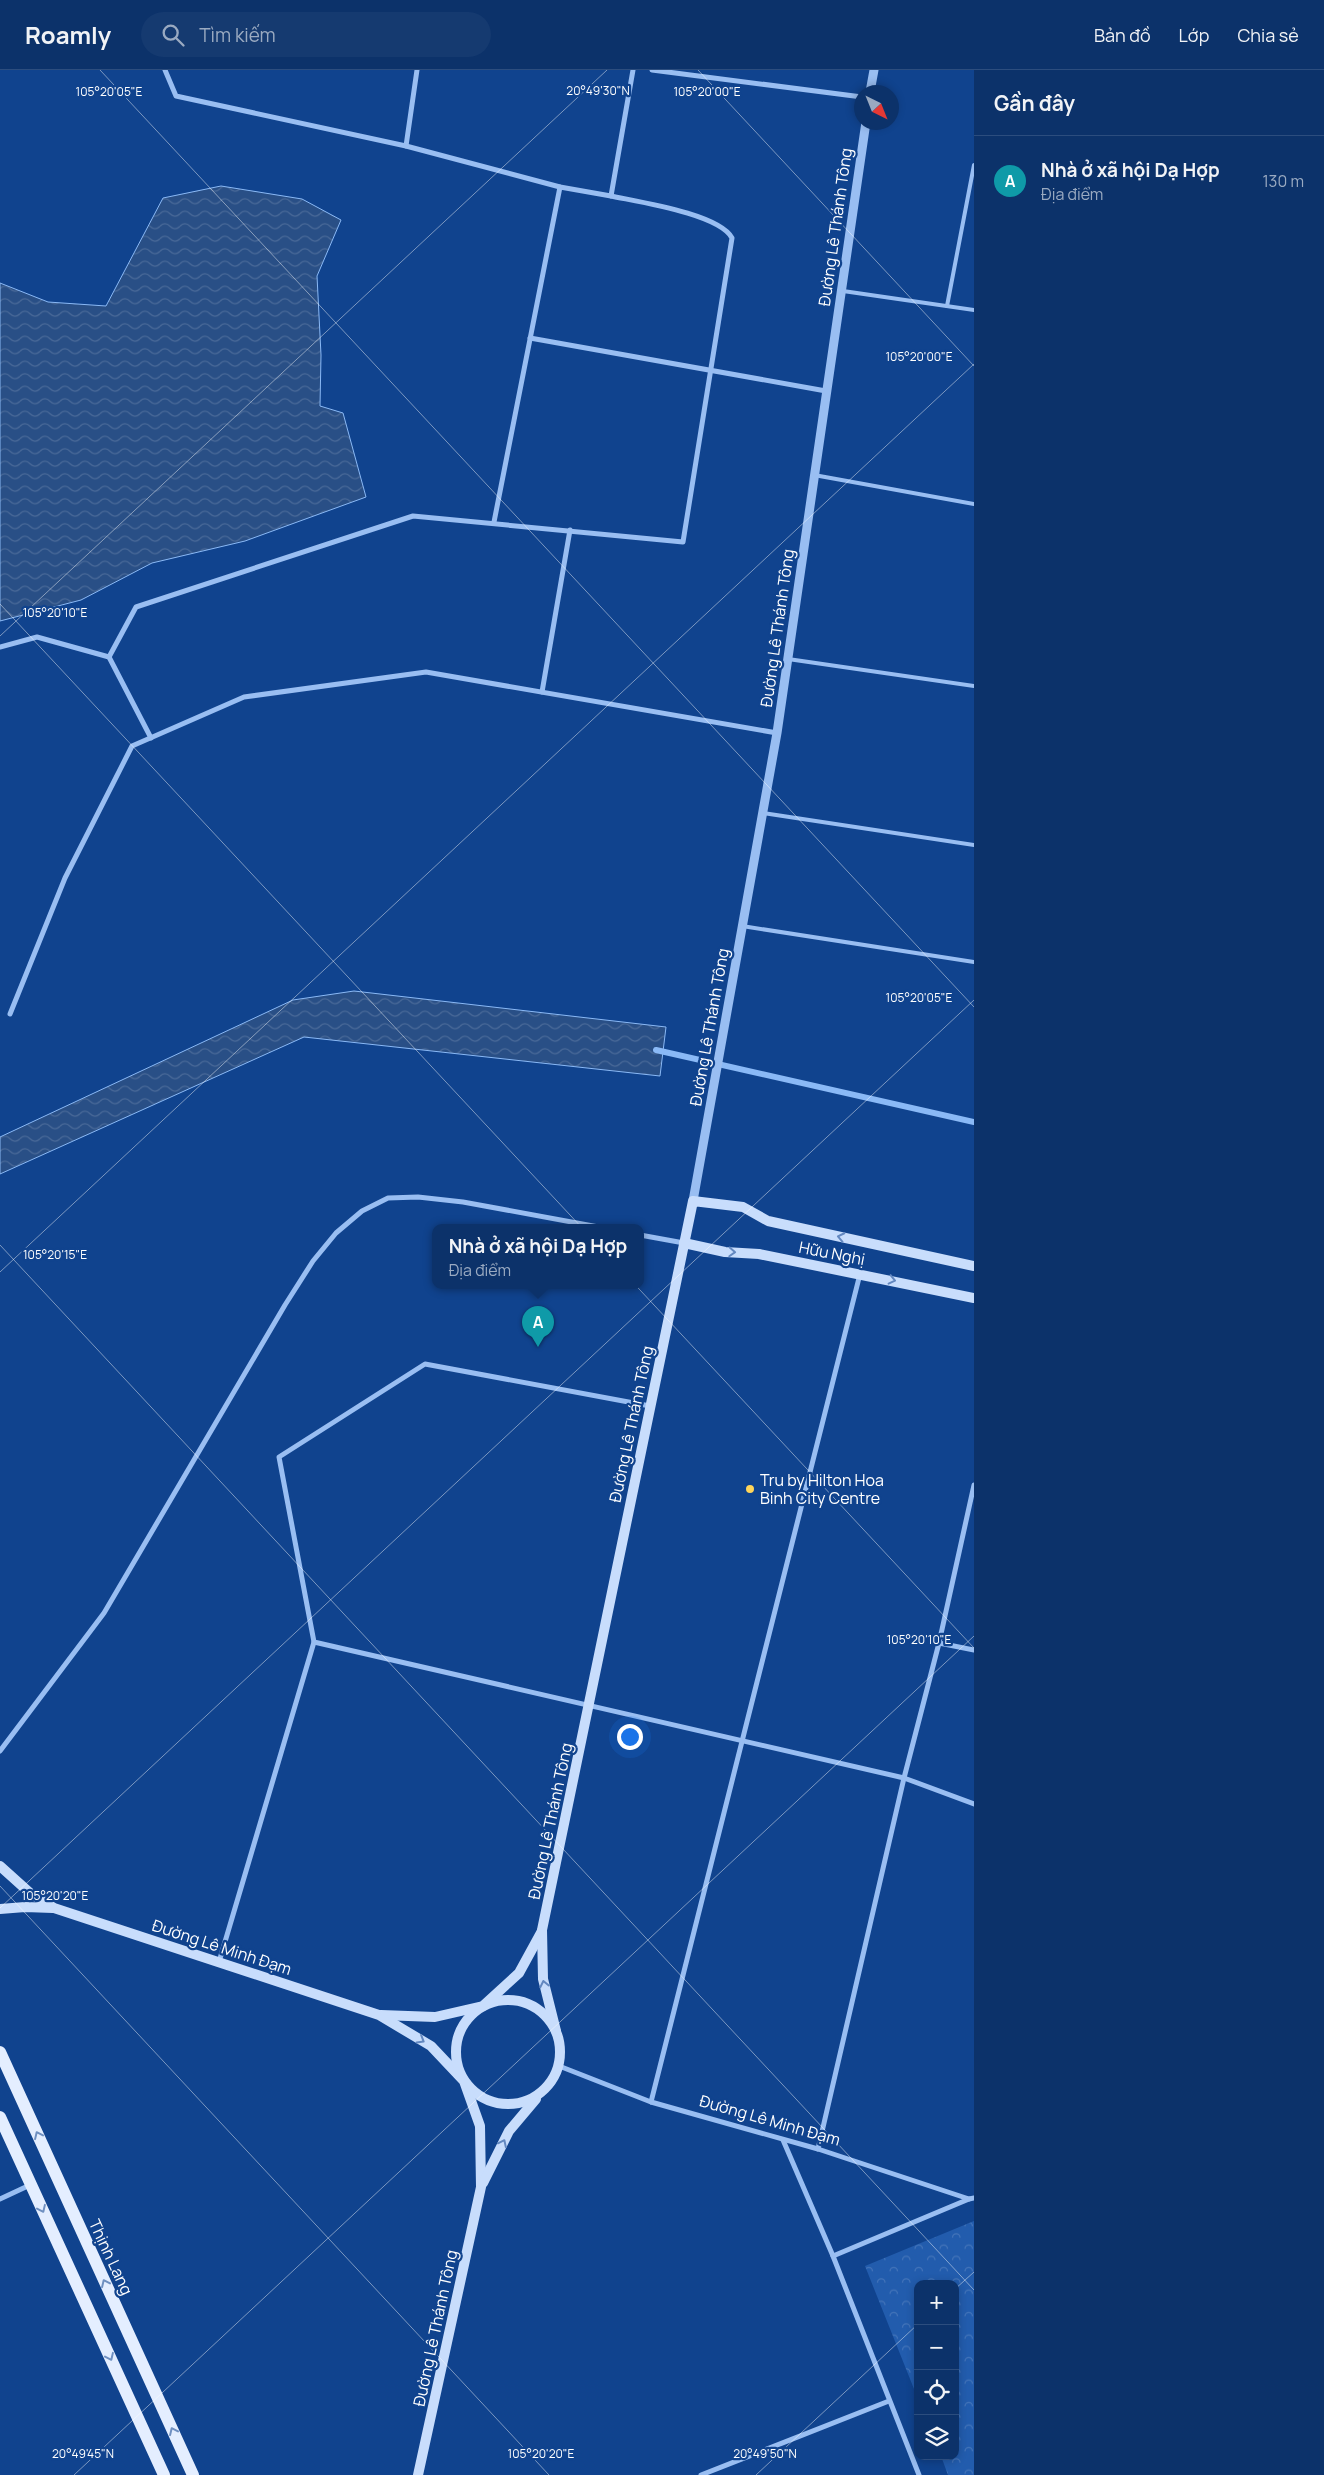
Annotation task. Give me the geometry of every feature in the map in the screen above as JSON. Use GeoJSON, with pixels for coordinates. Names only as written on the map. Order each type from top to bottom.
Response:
{"type":"FeatureCollection","features":[{"type":"Feature","properties":{"kind":"main road","name":"Đường Lê Thánh Tông"},"geometry":{"type":"LineString","coordinates":[[556,2031],[542,1979],[542,1930],[693,1201]]}},
{"type":"Feature","properties":{"kind":"main road","name":"Hữu Nghị"},"geometry":{"type":"LineString","coordinates":[[693,1201],[743,1207],[768,1221],[974,1266]]}},
{"type":"Feature","properties":{"kind":"main road","name":"Hữu Nghị"},"geometry":{"type":"LineString","coordinates":[[684,1243],[725,1252],[759,1254],[861,1273],[974,1298]]}},
{"type":"Feature","properties":{"kind":"main road","name":"Đường Lê Minh Đạm"},"geometry":{"type":"LineString","coordinates":[[0,1866],[30,1893],[54,1908],[379,2015]]}},
{"type":"Feature","properties":{"kind":"main road","name":"Đường Lê Minh Đạm"},"geometry":{"type":"LineString","coordinates":[[0,1909],[25,1906],[54,1908]]}},
{"type":"Feature","properties":{"kind":"main road","name":"Đường Lê Thánh Tông"},"geometry":{"type":"LineString","coordinates":[[483,2006],[519,1973],[542,1930]]}},
{"type":"Feature","properties":{"kind":"main road"},"geometry":{"type":"LineString","coordinates":[[499,2000],[517,2000],[534,2006],[547,2017],[556,2031],[560,2048],[559,2066],[552,2081],[540,2094],[524,2102],[508,2105],[491,2102],[476,2094],[431,2046],[379,2015],[435,2017],[483,2006],[499,2000]]}},
{"type":"Feature","properties":{"kind":"main road"},"geometry":{"type":"LineString","coordinates":[[464,2081],[457,2065],[456,2048],[460,2032],[469,2017],[483,2006]]}},
{"type":"Feature","properties":{"kind":"main road","name":"Thịnh Lang"},"geometry":{"type":"LineString","coordinates":[[0,2052],[193,2475]]}},
{"type":"Feature","properties":{"kind":"main road","name":"Đường Lê Thánh Tông"},"geometry":{"type":"LineString","coordinates":[[418,2475],[481,2187],[480,2126],[464,2081]]}},
{"type":"Feature","properties":{"kind":"main road","name":"Đường Lê Thánh Tông"},"geometry":{"type":"LineString","coordinates":[[481,2187],[509,2131],[540,2094]]}},
{"type":"Feature","properties":{"kind":"main road"},"geometry":{"type":"LineString","coordinates":[[0,2117],[164,2475]]}},
{"type":"Feature","properties":{"kind":"street"},"geometry":{"type":"LineString","coordinates":[[109,657],[136,607],[413,516],[494,522],[683,542],[732,245],[729,232],[714,223],[682,212],[560,187],[406,146],[176,96],[165,70]]}},
{"type":"Feature","properties":{"kind":"street"},"geometry":{"type":"LineString","coordinates":[[406,146],[418,70]]}},
{"type":"Feature","properties":{"kind":"street"},"geometry":{"type":"LineString","coordinates":[[611,196],[633,70]]}},
{"type":"Feature","properties":{"kind":"street"},"geometry":{"type":"LineString","coordinates":[[652,70],[854,96]]}},
{"type":"Feature","properties":{"kind":"street"},"geometry":{"type":"LineString","coordinates":[[871,85],[874,70]]}},
{"type":"Feature","properties":{"kind":"street","name":"Đường Lê Thánh Tông"},"geometry":{"type":"LineString","coordinates":[[693,1201],[777,733],[865,130]]}},
{"type":"Feature","properties":{"kind":"street"},"geometry":{"type":"LineString","coordinates":[[494,522],[560,187]]}},
{"type":"Feature","properties":{"kind":"street"},"geometry":{"type":"LineString","coordinates":[[530,338],[826,391]]}},
{"type":"Feature","properties":{"kind":"street"},"geometry":{"type":"LineString","coordinates":[[542,692],[570,530]]}},
{"type":"Feature","properties":{"kind":"street"},"geometry":{"type":"LineString","coordinates":[[0,647],[37,637],[109,657],[151,738]]}},
{"type":"Feature","properties":{"kind":"street"},"geometry":{"type":"LineString","coordinates":[[10,1014],[65,878],[132,746],[244,697],[426,672],[777,733]]}},
{"type":"Feature","properties":{"kind":"street"},"geometry":{"type":"LineString","coordinates":[[0,1751],[104,1613],[285,1305],[313,1261],[336,1233],[362,1211],[388,1198],[418,1197],[463,1202],[582,1224]]}},
{"type":"Feature","properties":{"kind":"street"},"geometry":{"type":"LineString","coordinates":[[644,1236],[684,1243]]}},
{"type":"Feature","properties":{"kind":"street"},"geometry":{"type":"LineString","coordinates":[[651,2102],[861,1273]]}},
{"type":"Feature","properties":{"kind":"street"},"geometry":{"type":"LineString","coordinates":[[219,1962],[314,1642],[279,1457],[425,1364],[650,1406]]}},
{"type":"Feature","properties":{"kind":"street"},"geometry":{"type":"LineString","coordinates":[[818,2149],[904,1778],[939,1643],[974,1485]]}},
{"type":"Feature","properties":{"kind":"street"},"geometry":{"type":"LineString","coordinates":[[314,1642],[904,1778],[974,1804]]}},
{"type":"Feature","properties":{"kind":"street"},"geometry":{"type":"LineString","coordinates":[[939,1643],[974,1650]]}},
{"type":"Feature","properties":{"kind":"street","name":"Đường Lê Minh Đạm"},"geometry":{"type":"LineString","coordinates":[[559,2066],[651,2102],[818,2149],[972,2198]]}},
{"type":"Feature","properties":{"kind":"street"},"geometry":{"type":"LineString","coordinates":[[784,2140],[833,2256],[919,2475]]}},
{"type":"Feature","properties":{"kind":"street"},"geometry":{"type":"LineString","coordinates":[[0,2199],[31,2185]]}},
{"type":"Feature","properties":{"kind":"street"},"geometry":{"type":"LineString","coordinates":[[833,2256],[972,2198]]}},
{"type":"Feature","properties":{"kind":"street"},"geometry":{"type":"LineString","coordinates":[[700,2475],[889,2401]]}},
{"type":"Feature","properties":{"kind":"lane"},"geometry":{"type":"LineString","coordinates":[[947,306],[974,165]]}},
{"type":"Feature","properties":{"kind":"lane"},"geometry":{"type":"LineString","coordinates":[[840,291],[974,310]]}},
{"type":"Feature","properties":{"kind":"lane"},"geometry":{"type":"LineString","coordinates":[[814,475],[974,504]]}},
{"type":"Feature","properties":{"kind":"lane"},"geometry":{"type":"LineString","coordinates":[[788,658],[974,686]]}},
{"type":"Feature","properties":{"kind":"lane"},"geometry":{"type":"LineString","coordinates":[[763,813],[974,845]]}},
{"type":"Feature","properties":{"kind":"lane"},"geometry":{"type":"LineString","coordinates":[[742,926],[974,962]]}},
{"type":"Feature","properties":{"kind":"green space"},"geometry":{"type":"Polygon","coordinates":[[[974,2221],[974,2475],[948,2475],[942,2460],[959,2460],[959,2280],[914,2280],[914,2389],[865,2266],[974,2221]]]}},
{"type":"Feature","properties":{"kind":"water"},"geometry":{"type":"Polygon","coordinates":[[[221,186],[302,199],[341,220],[317,276],[321,355],[320,406],[343,413],[366,497],[245,541],[152,563],[81,600],[0,621],[0,283],[48,302],[106,306],[163,198],[221,186]]]}},
{"type":"Feature","properties":{"kind":"water"},"geometry":{"type":"Polygon","coordinates":[[[354,991],[666,1027],[660,1076],[304,1037],[0,1174],[0,1137],[293,1000],[354,991]]]}},
{"type":"Feature","properties":{"kind":"waterway"},"geometry":{"type":"LineString","coordinates":[[656,1050],[974,1122]]}},
{"type":"Feature","properties":{"kind":"place","name":"Nhà ở xã hội Dạ Hợp"},"geometry":{"type":"Point","coordinates":[538,1347]}},
{"type":"Feature","properties":{"kind":"place","name":"Tru by Hilton Hoa Binh City Centre"},"geometry":{"type":"Point","coordinates":[750,1489]}}]}
